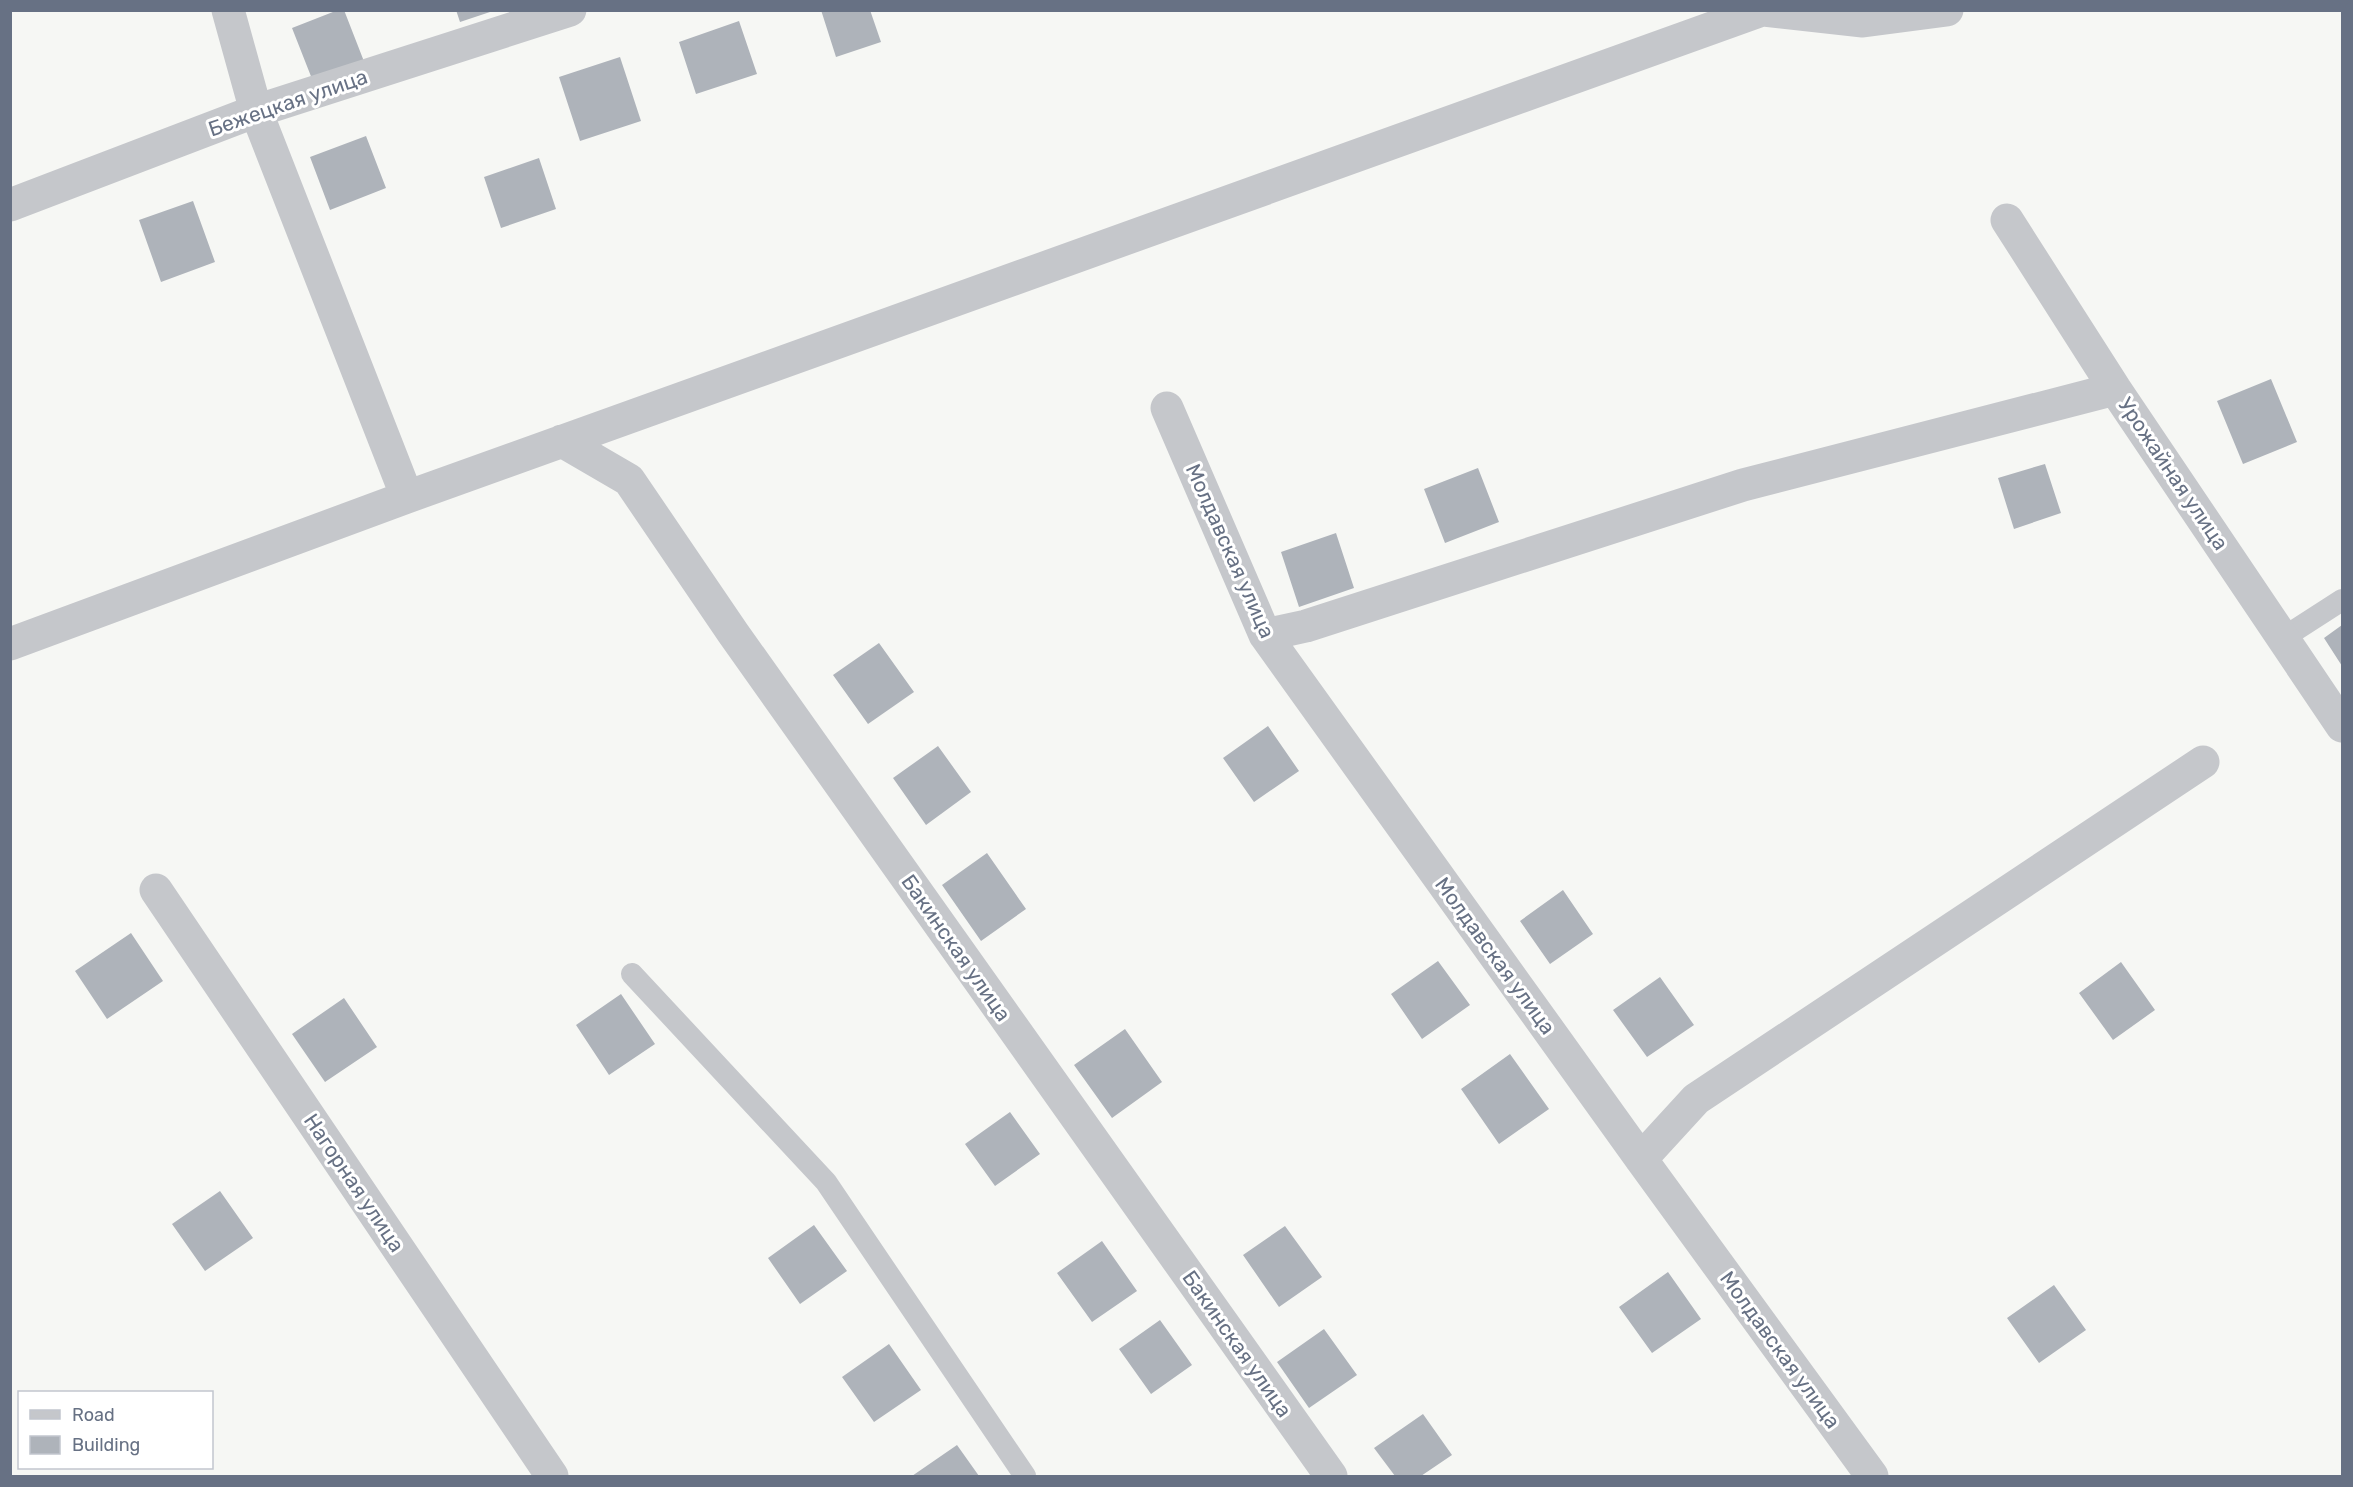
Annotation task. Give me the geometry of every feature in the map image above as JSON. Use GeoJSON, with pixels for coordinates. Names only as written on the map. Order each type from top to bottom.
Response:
{"type":"FeatureCollection","features":[{"type":"Feature","properties":{"kind":"street"},"geometry":{"type":"LineString","coordinates":[[228,10],[256,111],[407,497]]}},
{"type":"Feature","properties":{"kind":"street","name":"Бежецкая улица"},"geometry":{"type":"LineString","coordinates":[[10,205],[256,111],[570,10]]}},
{"type":"Feature","properties":{"kind":"street"},"geometry":{"type":"LineString","coordinates":[[10,644],[407,497],[1763,10],[1863,21],[1947,10]]}},
{"type":"Feature","properties":{"kind":"street","name":"Урожайная улица"},"geometry":{"type":"LineString","coordinates":[[2007,220],[2115,389],[2343,726]]}},
{"type":"Feature","properties":{"kind":"street"},"geometry":{"type":"LineString","coordinates":[[1265,635],[1306,626],[1743,485],[2115,389]]}},
{"type":"Feature","properties":{"kind":"street","name":"Молдавская улица"},"geometry":{"type":"LineString","coordinates":[[1167,408],[1265,635],[1872,1476]]}},
{"type":"Feature","properties":{"kind":"street","name":"Бакинская улица"},"geometry":{"type":"LineString","coordinates":[[562,441],[629,480],[733,633],[1331,1476]]}},
{"type":"Feature","properties":{"kind":"street"},"geometry":{"type":"LineString","coordinates":[[1641,1159],[1696,1099],[2203,762]]}},
{"type":"Feature","properties":{"kind":"street","name":"Нагорная улица"},"geometry":{"type":"LineString","coordinates":[[156,890],[552,1476]]}},
{"type":"Feature","properties":{"kind":"lane"},"geometry":{"type":"LineString","coordinates":[[2283,638],[2343,600]]}},
{"type":"Feature","properties":{"kind":"lane"},"geometry":{"type":"LineString","coordinates":[[632,974],[826,1182],[1025,1476]]}},
{"type":"Feature","properties":{"kind":"building"},"geometry":{"type":"Polygon","coordinates":[[[338,10],[344,10],[365,64],[314,84],[292,28],[338,10]]]}},
{"type":"Feature","properties":{"kind":"building"},"geometry":{"type":"Polygon","coordinates":[[[456,10],[493,10],[493,11],[460,22],[456,10]]]}},
{"type":"Feature","properties":{"kind":"building"},"geometry":{"type":"Polygon","coordinates":[[[821,10],[870,10],[881,42],[836,57],[821,10]]]}},
{"type":"Feature","properties":{"kind":"building"},"geometry":{"type":"Polygon","coordinates":[[[739,21],[757,74],[696,94],[679,42],[739,21]]]}},
{"type":"Feature","properties":{"kind":"building"},"geometry":{"type":"Polygon","coordinates":[[[620,57],[641,121],[580,141],[559,77],[620,57]]]}},
{"type":"Feature","properties":{"kind":"building"},"geometry":{"type":"Polygon","coordinates":[[[366,136],[386,188],[330,210],[310,157],[366,136]]]}},
{"type":"Feature","properties":{"kind":"building"},"geometry":{"type":"Polygon","coordinates":[[[539,158],[556,209],[501,228],[484,177],[539,158]]]}},
{"type":"Feature","properties":{"kind":"building"},"geometry":{"type":"Polygon","coordinates":[[[193,201],[215,262],[161,282],[139,220],[193,201]]]}},
{"type":"Feature","properties":{"kind":"building"},"geometry":{"type":"Polygon","coordinates":[[[2271,379],[2297,442],[2243,464],[2217,401],[2271,379]]]}},
{"type":"Feature","properties":{"kind":"building"},"geometry":{"type":"Polygon","coordinates":[[[2045,464],[2061,513],[2014,529],[1998,478],[2045,464]]]}},
{"type":"Feature","properties":{"kind":"building"},"geometry":{"type":"Polygon","coordinates":[[[1478,468],[1499,522],[1445,543],[1424,489],[1478,468]]]}},
{"type":"Feature","properties":{"kind":"building"},"geometry":{"type":"Polygon","coordinates":[[[1336,533],[1354,588],[1299,607],[1281,552],[1336,533]]]}},
{"type":"Feature","properties":{"kind":"building"},"geometry":{"type":"Polygon","coordinates":[[[2342,625],[2342,666],[2324,638],[2342,625]]]}},
{"type":"Feature","properties":{"kind":"building"},"geometry":{"type":"Polygon","coordinates":[[[879,643],[914,692],[868,724],[833,675],[879,643]]]}},
{"type":"Feature","properties":{"kind":"building"},"geometry":{"type":"Polygon","coordinates":[[[1268,726],[1299,771],[1254,802],[1223,758],[1268,726]]]}},
{"type":"Feature","properties":{"kind":"building"},"geometry":{"type":"Polygon","coordinates":[[[938,746],[971,792],[926,825],[893,778],[938,746]]]}},
{"type":"Feature","properties":{"kind":"building"},"geometry":{"type":"Polygon","coordinates":[[[987,853],[1026,909],[981,941],[942,885],[987,853]]]}},
{"type":"Feature","properties":{"kind":"building"},"geometry":{"type":"Polygon","coordinates":[[[1563,890],[1593,934],[1550,964],[1520,921],[1563,890]]]}},
{"type":"Feature","properties":{"kind":"building"},"geometry":{"type":"Polygon","coordinates":[[[131,933],[163,981],[107,1019],[75,971],[131,933]]]}},
{"type":"Feature","properties":{"kind":"building"},"geometry":{"type":"Polygon","coordinates":[[[1438,961],[1470,1005],[1422,1039],[1391,994],[1438,961]]]}},
{"type":"Feature","properties":{"kind":"building"},"geometry":{"type":"Polygon","coordinates":[[[2121,962],[2155,1010],[2113,1040],[2079,993],[2121,962]]]}},
{"type":"Feature","properties":{"kind":"building"},"geometry":{"type":"Polygon","coordinates":[[[1660,977],[1694,1025],[1647,1057],[1613,1010],[1660,977]]]}},
{"type":"Feature","properties":{"kind":"building"},"geometry":{"type":"Polygon","coordinates":[[[621,994],[655,1044],[609,1075],[576,1025],[621,994]]]}},
{"type":"Feature","properties":{"kind":"building"},"geometry":{"type":"Polygon","coordinates":[[[344,998],[377,1047],[325,1082],[292,1034],[344,998]]]}},
{"type":"Feature","properties":{"kind":"building"},"geometry":{"type":"Polygon","coordinates":[[[1125,1029],[1162,1082],[1112,1118],[1074,1065],[1125,1029]]]}},
{"type":"Feature","properties":{"kind":"building"},"geometry":{"type":"Polygon","coordinates":[[[1510,1054],[1549,1109],[1499,1144],[1461,1089],[1510,1054]]]}},
{"type":"Feature","properties":{"kind":"building"},"geometry":{"type":"Polygon","coordinates":[[[1010,1112],[1040,1154],[995,1186],[965,1144],[1010,1112]]]}},
{"type":"Feature","properties":{"kind":"building"},"geometry":{"type":"Polygon","coordinates":[[[220,1191],[253,1238],[205,1271],[172,1224],[220,1191]]]}},
{"type":"Feature","properties":{"kind":"building"},"geometry":{"type":"Polygon","coordinates":[[[814,1225],[847,1271],[800,1304],[768,1258],[814,1225]]]}},
{"type":"Feature","properties":{"kind":"building"},"geometry":{"type":"Polygon","coordinates":[[[1285,1226],[1322,1277],[1279,1307],[1243,1255],[1285,1226]]]}},
{"type":"Feature","properties":{"kind":"building"},"geometry":{"type":"Polygon","coordinates":[[[1102,1241],[1137,1291],[1092,1322],[1057,1273],[1102,1241]]]}},
{"type":"Feature","properties":{"kind":"building"},"geometry":{"type":"Polygon","coordinates":[[[1668,1272],[1701,1319],[1652,1353],[1619,1307],[1668,1272]]]}},
{"type":"Feature","properties":{"kind":"building"},"geometry":{"type":"Polygon","coordinates":[[[2054,1285],[2086,1330],[2039,1363],[2007,1318],[2054,1285]]]}},
{"type":"Feature","properties":{"kind":"building"},"geometry":{"type":"Polygon","coordinates":[[[1160,1320],[1192,1365],[1151,1394],[1119,1349],[1160,1320]]]}},
{"type":"Feature","properties":{"kind":"building"},"geometry":{"type":"Polygon","coordinates":[[[1324,1329],[1357,1375],[1309,1408],[1277,1362],[1324,1329]]]}},
{"type":"Feature","properties":{"kind":"building"},"geometry":{"type":"Polygon","coordinates":[[[889,1344],[921,1390],[874,1422],[842,1377],[889,1344]]]}},
{"type":"Feature","properties":{"kind":"building"},"geometry":{"type":"Polygon","coordinates":[[[1423,1414],[1452,1455],[1421,1476],[1395,1476],[1374,1448],[1423,1414]]]}},
{"type":"Feature","properties":{"kind":"building"},"geometry":{"type":"Polygon","coordinates":[[[957,1445],[979,1476],[912,1476],[957,1445]]]}}]}
